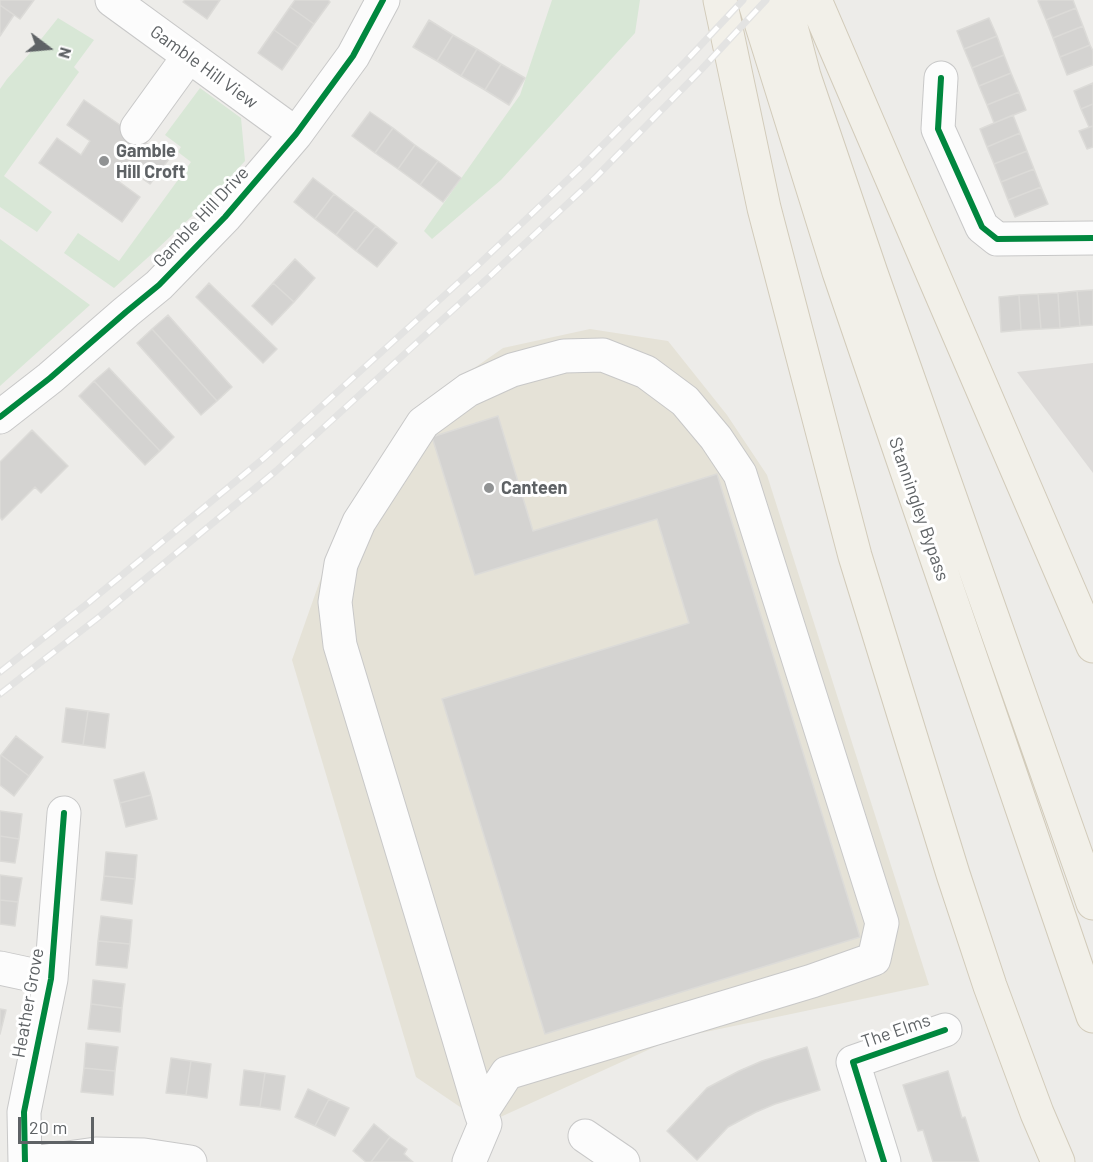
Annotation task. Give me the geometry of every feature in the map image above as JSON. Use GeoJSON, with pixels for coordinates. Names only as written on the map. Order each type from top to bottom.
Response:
{"type":"FeatureCollection","features":[{"type":"Feature","properties":{"kind":"main road"},"geometry":{"type":"LineString","coordinates":[[720,0],[764,208],[855,556],[990,986],[1036,1113],[1058,1162]]}},
{"type":"Feature","properties":{"kind":"main road","name":"Stanningley Bypass"},"geometry":{"type":"LineString","coordinates":[[754,0],[839,272],[1093,1016]]}},
{"type":"Feature","properties":{"kind":"main road","name":"Stanningley Bypass"},"geometry":{"type":"LineString","coordinates":[[784,0],[804,76],[871,273],[1093,903]]}},
{"type":"Feature","properties":{"kind":"main road"},"geometry":{"type":"LineString","coordinates":[[815,0],[1093,646]]}},
{"type":"Feature","properties":{"kind":"street","name":"Gamble Hill View"},"geometry":{"type":"LineString","coordinates":[[112,0],[296,134]]}},
{"type":"Feature","properties":{"kind":"street","name":"Gamble Hill Drive"},"geometry":{"type":"LineString","coordinates":[[0,417],[50,378],[159,285],[225,216],[296,134],[353,56],[383,0]]}},
{"type":"Feature","properties":{"kind":"street"},"geometry":{"type":"LineString","coordinates":[[137,128],[189,56]]}},
{"type":"Feature","properties":{"kind":"street"},"geometry":{"type":"LineString","coordinates":[[941,78],[938,129],[982,227],[997,239],[1093,238]]}},
{"type":"Feature","properties":{"kind":"street"},"geometry":{"type":"LineString","coordinates":[[469,1162],[483,1119],[507,1073],[812,981],[874,958],[882,923],[740,474],[716,438],[685,401],[646,372],[603,355],[564,356],[512,370],[468,390],[423,423],[358,522],[341,564],[335,602],[340,645],[483,1119]]}},
{"type":"Feature","properties":{"kind":"street","name":"Heather Grove"},"geometry":{"type":"LineString","coordinates":[[25,1162],[24,1112],[51,980],[64,813]]}},
{"type":"Feature","properties":{"kind":"street"},"geometry":{"type":"LineString","coordinates":[[0,968],[51,980]]}},
{"type":"Feature","properties":{"kind":"street","name":"The Elms"},"geometry":{"type":"LineString","coordinates":[[884,1162],[853,1062],[945,1030]]}},
{"type":"Feature","properties":{"kind":"street"},"geometry":{"type":"LineString","coordinates":[[585,1136],[623,1162]]}},
{"type":"Feature","properties":{"kind":"street"},"geometry":{"type":"LineString","coordinates":[[39,1162],[96,1154],[144,1155],[190,1162]]}},
{"type":"Feature","properties":{"kind":"shaded area"},"geometry":{"type":"Polygon","coordinates":[[[590,329],[668,341],[727,415],[767,475],[929,985],[672,1039],[485,1124],[416,1077],[292,660],[342,518],[423,404],[503,348],[590,329]]]}},
{"type":"Feature","properties":{"kind":"shaded area"},"geometry":{"type":"Polygon","coordinates":[[[1093,363],[1093,473],[1017,372],[1093,363]]]}},
{"type":"Feature","properties":{"kind":"green space"},"geometry":{"type":"Polygon","coordinates":[[[552,0],[640,0],[635,33],[501,180],[432,239],[424,231],[520,95],[552,0]]]}},
{"type":"Feature","properties":{"kind":"green space"},"geometry":{"type":"Polygon","coordinates":[[[58,18],[94,40],[74,67],[79,72],[4,176],[52,212],[37,232],[0,207],[0,89],[58,18]]]}},
{"type":"Feature","properties":{"kind":"green space"},"geometry":{"type":"Polygon","coordinates":[[[200,88],[241,118],[245,161],[208,201],[114,288],[64,253],[78,233],[119,261],[191,162],[178,152],[181,147],[165,135],[200,88]]]}},
{"type":"Feature","properties":{"kind":"green space"},"geometry":{"type":"Polygon","coordinates":[[[0,239],[90,305],[0,386],[0,239]]]}},
{"type":"Feature","properties":{"kind":"building"},"geometry":{"type":"Polygon","coordinates":[[[0,0],[34,0],[20,19],[0,5],[0,0]]]}},
{"type":"Feature","properties":{"kind":"building"},"geometry":{"type":"Polygon","coordinates":[[[185,0],[220,0],[207,19],[183,2],[185,0]]]}},
{"type":"Feature","properties":{"kind":"building"},"geometry":{"type":"Polygon","coordinates":[[[295,0],[328,0],[330,2],[314,24],[290,7],[295,0]]]}},
{"type":"Feature","properties":{"kind":"building"},"geometry":{"type":"Polygon","coordinates":[[[1073,0],[1076,8],[1046,20],[1038,1],[1073,0]]]}},
{"type":"Feature","properties":{"kind":"building"},"geometry":{"type":"Polygon","coordinates":[[[0,5],[14,15],[0,36],[0,5]]]}},
{"type":"Feature","properties":{"kind":"building"},"geometry":{"type":"Polygon","coordinates":[[[290,7],[314,24],[298,47],[274,30],[290,7]]]}},
{"type":"Feature","properties":{"kind":"building"},"geometry":{"type":"Polygon","coordinates":[[[1076,8],[1083,26],[1053,38],[1046,20],[1076,8]]]}},
{"type":"Feature","properties":{"kind":"building"},"geometry":{"type":"Polygon","coordinates":[[[989,18],[997,36],[964,49],[957,31],[989,18]]]}},
{"type":"Feature","properties":{"kind":"building"},"geometry":{"type":"Polygon","coordinates":[[[429,20],[453,35],[437,61],[413,47],[429,20]]]}},
{"type":"Feature","properties":{"kind":"building"},"geometry":{"type":"Polygon","coordinates":[[[1083,26],[1090,45],[1060,57],[1053,38],[1083,26]]]}},
{"type":"Feature","properties":{"kind":"building"},"geometry":{"type":"Polygon","coordinates":[[[274,30],[298,47],[282,70],[258,53],[274,30]]]}},
{"type":"Feature","properties":{"kind":"building"},"geometry":{"type":"Polygon","coordinates":[[[453,35],[477,49],[461,76],[437,61],[453,35]]]}},
{"type":"Feature","properties":{"kind":"building"},"geometry":{"type":"Polygon","coordinates":[[[997,36],[1004,55],[972,68],[964,49],[997,36]]]}},
{"type":"Feature","properties":{"kind":"building"},"geometry":{"type":"Polygon","coordinates":[[[1090,45],[1093,51],[1093,65],[1067,75],[1060,57],[1090,45]]]}},
{"type":"Feature","properties":{"kind":"building"},"geometry":{"type":"Polygon","coordinates":[[[477,49],[501,64],[485,90],[461,76],[477,49]]]}},
{"type":"Feature","properties":{"kind":"building"},"geometry":{"type":"Polygon","coordinates":[[[1004,55],[1011,73],[979,86],[972,68],[1004,55]]]}},
{"type":"Feature","properties":{"kind":"building"},"geometry":{"type":"Polygon","coordinates":[[[501,64],[525,78],[509,105],[485,90],[501,64]]]}},
{"type":"Feature","properties":{"kind":"building"},"geometry":{"type":"Polygon","coordinates":[[[1011,73],[1019,92],[987,105],[979,86],[1011,73]]]}},
{"type":"Feature","properties":{"kind":"building"},"geometry":{"type":"Polygon","coordinates":[[[1093,83],[1093,104],[1081,109],[1074,91],[1093,83]]]}},
{"type":"Feature","properties":{"kind":"building"},"geometry":{"type":"Polygon","coordinates":[[[1019,92],[1026,110],[994,123],[987,105],[1019,92]]]}},
{"type":"Feature","properties":{"kind":"building","name":"Gamble Hill Croft"},"geometry":{"type":"Polygon","coordinates":[[[84,100],[169,159],[150,184],[127,168],[118,181],[140,197],[122,222],[39,163],[57,138],[81,155],[90,141],[67,125],[84,100]]]}},
{"type":"Feature","properties":{"kind":"building"},"geometry":{"type":"Polygon","coordinates":[[[1093,104],[1093,126],[1089,127],[1081,109],[1093,104]]]}},
{"type":"Feature","properties":{"kind":"building"},"geometry":{"type":"Polygon","coordinates":[[[370,112],[393,128],[375,153],[352,136],[370,112]]]}},
{"type":"Feature","properties":{"kind":"building"},"geometry":{"type":"Polygon","coordinates":[[[1013,115],[1020,133],[987,147],[980,129],[1013,115]]]}},
{"type":"Feature","properties":{"kind":"building"},"geometry":{"type":"Polygon","coordinates":[[[1093,126],[1093,147],[1087,149],[1079,131],[1093,126]]]}},
{"type":"Feature","properties":{"kind":"building"},"geometry":{"type":"Polygon","coordinates":[[[393,128],[415,145],[398,169],[375,153],[393,128]]]}},
{"type":"Feature","properties":{"kind":"building"},"geometry":{"type":"Polygon","coordinates":[[[1020,133],[1027,151],[994,164],[987,147],[1020,133]]]}},
{"type":"Feature","properties":{"kind":"building"},"geometry":{"type":"Polygon","coordinates":[[[415,145],[438,161],[420,185],[398,169],[415,145]]]}},
{"type":"Feature","properties":{"kind":"building"},"geometry":{"type":"Polygon","coordinates":[[[1027,151],[1034,169],[1001,182],[994,164],[1027,151]]]}},
{"type":"Feature","properties":{"kind":"building"},"geometry":{"type":"Polygon","coordinates":[[[438,161],[461,178],[443,202],[420,185],[438,161]]]}},
{"type":"Feature","properties":{"kind":"building"},"geometry":{"type":"Polygon","coordinates":[[[1034,169],[1041,187],[1008,200],[1001,182],[1034,169]]]}},
{"type":"Feature","properties":{"kind":"building"},"geometry":{"type":"Polygon","coordinates":[[[313,178],[334,194],[315,219],[294,202],[313,178]]]}},
{"type":"Feature","properties":{"kind":"building"},"geometry":{"type":"Polygon","coordinates":[[[1041,187],[1048,204],[1015,217],[1008,200],[1041,187]]]}},
{"type":"Feature","properties":{"kind":"building"},"geometry":{"type":"Polygon","coordinates":[[[334,194],[355,210],[336,235],[315,219],[334,194]]]}},
{"type":"Feature","properties":{"kind":"building"},"geometry":{"type":"Polygon","coordinates":[[[355,210],[376,226],[356,251],[336,235],[355,210]]]}},
{"type":"Feature","properties":{"kind":"building"},"geometry":{"type":"Polygon","coordinates":[[[376,226],[397,243],[377,267],[356,251],[376,226]]]}},
{"type":"Feature","properties":{"kind":"building"},"geometry":{"type":"Polygon","coordinates":[[[295,259],[315,278],[294,302],[273,283],[295,259]]]}},
{"type":"Feature","properties":{"kind":"building"},"geometry":{"type":"Polygon","coordinates":[[[209,283],[277,349],[263,363],[196,297],[209,283]]]}},
{"type":"Feature","properties":{"kind":"building"},"geometry":{"type":"Polygon","coordinates":[[[273,283],[294,302],[272,325],[252,306],[273,283]]]}},
{"type":"Feature","properties":{"kind":"building"},"geometry":{"type":"Polygon","coordinates":[[[1093,290],[1093,325],[1080,326],[1077,291],[1093,290]]]}},
{"type":"Feature","properties":{"kind":"building"},"geometry":{"type":"Polygon","coordinates":[[[1077,291],[1080,326],[1060,328],[1058,293],[1077,291]]]}},
{"type":"Feature","properties":{"kind":"building"},"geometry":{"type":"Polygon","coordinates":[[[1058,293],[1060,328],[1041,329],[1038,294],[1058,293]]]}},
{"type":"Feature","properties":{"kind":"building"},"geometry":{"type":"Polygon","coordinates":[[[1038,294],[1041,329],[1021,330],[1019,295],[1038,294]]]}},
{"type":"Feature","properties":{"kind":"building"},"geometry":{"type":"Polygon","coordinates":[[[1019,295],[1021,330],[1001,332],[999,297],[1019,295]]]}},
{"type":"Feature","properties":{"kind":"building"},"geometry":{"type":"Polygon","coordinates":[[[168,315],[232,387],[217,401],[152,329],[168,315]]]}},
{"type":"Feature","properties":{"kind":"building"},"geometry":{"type":"Polygon","coordinates":[[[152,329],[217,401],[201,415],[137,343],[152,329]]]}},
{"type":"Feature","properties":{"kind":"building"},"geometry":{"type":"Polygon","coordinates":[[[109,368],[174,437],[160,451],[94,381],[109,368]]]}},
{"type":"Feature","properties":{"kind":"building"},"geometry":{"type":"Polygon","coordinates":[[[94,381],[160,451],[145,465],[79,396],[94,381]]]}},
{"type":"Feature","properties":{"kind":"building"},"geometry":{"type":"Polygon","coordinates":[[[498,416],[533,531],[717,474],[860,937],[545,1034],[442,699],[689,623],[657,519],[475,575],[432,437],[498,416]]]}},
{"type":"Feature","properties":{"kind":"building"},"geometry":{"type":"Polygon","coordinates":[[[32,430],[68,466],[41,493],[35,487],[2,520],[0,517],[0,462],[32,430]]]}},
{"type":"Feature","properties":{"kind":"building"},"geometry":{"type":"Polygon","coordinates":[[[66,708],[88,711],[83,745],[62,742],[66,708]]]}},
{"type":"Feature","properties":{"kind":"building"},"geometry":{"type":"Polygon","coordinates":[[[88,711],[109,714],[105,748],[83,745],[88,711]]]}},
{"type":"Feature","properties":{"kind":"building"},"geometry":{"type":"Polygon","coordinates":[[[16,736],[43,757],[29,776],[1,755],[16,736]]]}},
{"type":"Feature","properties":{"kind":"building"},"geometry":{"type":"Polygon","coordinates":[[[1,755],[29,776],[14,796],[0,785],[1,755]]]}},
{"type":"Feature","properties":{"kind":"building"},"geometry":{"type":"Polygon","coordinates":[[[144,772],[151,795],[120,803],[114,780],[144,772]]]}},
{"type":"Feature","properties":{"kind":"building"},"geometry":{"type":"Polygon","coordinates":[[[151,795],[157,819],[126,827],[120,803],[151,795]]]}},
{"type":"Feature","properties":{"kind":"building"},"geometry":{"type":"Polygon","coordinates":[[[0,811],[22,814],[19,839],[0,836],[0,811]]]}},
{"type":"Feature","properties":{"kind":"building"},"geometry":{"type":"Polygon","coordinates":[[[0,836],[19,839],[15,863],[0,861],[0,836]]]}},
{"type":"Feature","properties":{"kind":"building"},"geometry":{"type":"Polygon","coordinates":[[[106,852],[137,855],[135,879],[104,876],[106,852]]]}},
{"type":"Feature","properties":{"kind":"building"},"geometry":{"type":"Polygon","coordinates":[[[0,875],[22,878],[18,902],[0,900],[0,875]]]}},
{"type":"Feature","properties":{"kind":"building"},"geometry":{"type":"Polygon","coordinates":[[[104,876],[135,879],[132,904],[101,900],[104,876]]]}},
{"type":"Feature","properties":{"kind":"building"},"geometry":{"type":"Polygon","coordinates":[[[0,900],[18,902],[15,926],[0,924],[0,900]]]}},
{"type":"Feature","properties":{"kind":"building"},"geometry":{"type":"Polygon","coordinates":[[[101,916],[132,920],[130,944],[98,941],[101,916]]]}},
{"type":"Feature","properties":{"kind":"building"},"geometry":{"type":"Polygon","coordinates":[[[98,941],[130,944],[127,968],[96,965],[98,941]]]}},
{"type":"Feature","properties":{"kind":"building"},"geometry":{"type":"Polygon","coordinates":[[[93,980],[125,984],[122,1008],[91,1004],[93,980]]]}},
{"type":"Feature","properties":{"kind":"building"},"geometry":{"type":"Polygon","coordinates":[[[91,1004],[122,1008],[120,1032],[88,1029],[91,1004]]]}},
{"type":"Feature","properties":{"kind":"building"},"geometry":{"type":"Polygon","coordinates":[[[0,1009],[6,1010],[0,1034],[0,1009]]]}},
{"type":"Feature","properties":{"kind":"building"},"geometry":{"type":"Polygon","coordinates":[[[86,1043],[118,1047],[115,1071],[84,1068],[86,1043]]]}},
{"type":"Feature","properties":{"kind":"building"},"geometry":{"type":"Polygon","coordinates":[[[807,1047],[820,1090],[775,1104],[728,1127],[697,1160],[667,1131],[707,1088],[762,1061],[807,1047]]]}},
{"type":"Feature","properties":{"kind":"building"},"geometry":{"type":"Polygon","coordinates":[[[171,1058],[191,1061],[186,1095],[166,1093],[171,1058]]]}},
{"type":"Feature","properties":{"kind":"building"},"geometry":{"type":"Polygon","coordinates":[[[191,1061],[211,1064],[207,1098],[186,1095],[191,1061]]]}},
{"type":"Feature","properties":{"kind":"building"},"geometry":{"type":"Polygon","coordinates":[[[84,1068],[115,1071],[113,1095],[81,1092],[84,1068]]]}},
{"type":"Feature","properties":{"kind":"building"},"geometry":{"type":"Polygon","coordinates":[[[244,1070],[265,1073],[260,1107],[240,1105],[244,1070]]]}},
{"type":"Feature","properties":{"kind":"building"},"geometry":{"type":"Polygon","coordinates":[[[948,1071],[962,1118],[965,1117],[979,1162],[933,1162],[923,1130],[918,1131],[903,1085],[948,1071]]]}},
{"type":"Feature","properties":{"kind":"building"},"geometry":{"type":"Polygon","coordinates":[[[265,1073],[285,1076],[280,1110],[260,1107],[265,1073]]]}},
{"type":"Feature","properties":{"kind":"building"},"geometry":{"type":"Polygon","coordinates":[[[308,1089],[329,1099],[315,1126],[295,1117],[308,1089]]]}},
{"type":"Feature","properties":{"kind":"building"},"geometry":{"type":"Polygon","coordinates":[[[329,1099],[349,1108],[335,1136],[315,1126],[329,1099]]]}},
{"type":"Feature","properties":{"kind":"building"},"geometry":{"type":"Polygon","coordinates":[[[374,1124],[390,1137],[371,1162],[366,1162],[353,1151],[374,1124]]]}},
{"type":"Feature","properties":{"kind":"building"},"geometry":{"type":"Polygon","coordinates":[[[390,1137],[407,1149],[404,1154],[413,1162],[371,1162],[390,1137]]]}},
{"type":"Feature","properties":{"kind":"railway"},"geometry":{"type":"LineString","coordinates":[[0,672],[88,603],[264,458],[478,265],[583,165],[743,0]]}},
{"type":"Feature","properties":{"kind":"railway"},"geometry":{"type":"LineString","coordinates":[[0,694],[99,617],[276,471],[595,178],[766,0]]}},
{"type":"Feature","properties":{"kind":"cycle path"},"geometry":{"type":"LineString","coordinates":[[0,417],[50,378],[159,285],[225,217],[296,134],[353,56],[383,0]]}},
{"type":"Feature","properties":{"kind":"cycle path"},"geometry":{"type":"LineString","coordinates":[[941,78],[938,129],[982,227],[997,239],[1093,238]]}},
{"type":"Feature","properties":{"kind":"cycle path"},"geometry":{"type":"LineString","coordinates":[[25,1162],[24,1112],[51,979],[64,813]]}},
{"type":"Feature","properties":{"kind":"cycle path"},"geometry":{"type":"LineString","coordinates":[[884,1162],[853,1062],[945,1030]]}},
{"type":"Feature","properties":{"kind":"place","name":"Gamble Hill Croft"},"geometry":{"type":"Point","coordinates":[104,161]}},
{"type":"Feature","properties":{"kind":"place","name":"Canteen"},"geometry":{"type":"Point","coordinates":[489,488]}}]}
